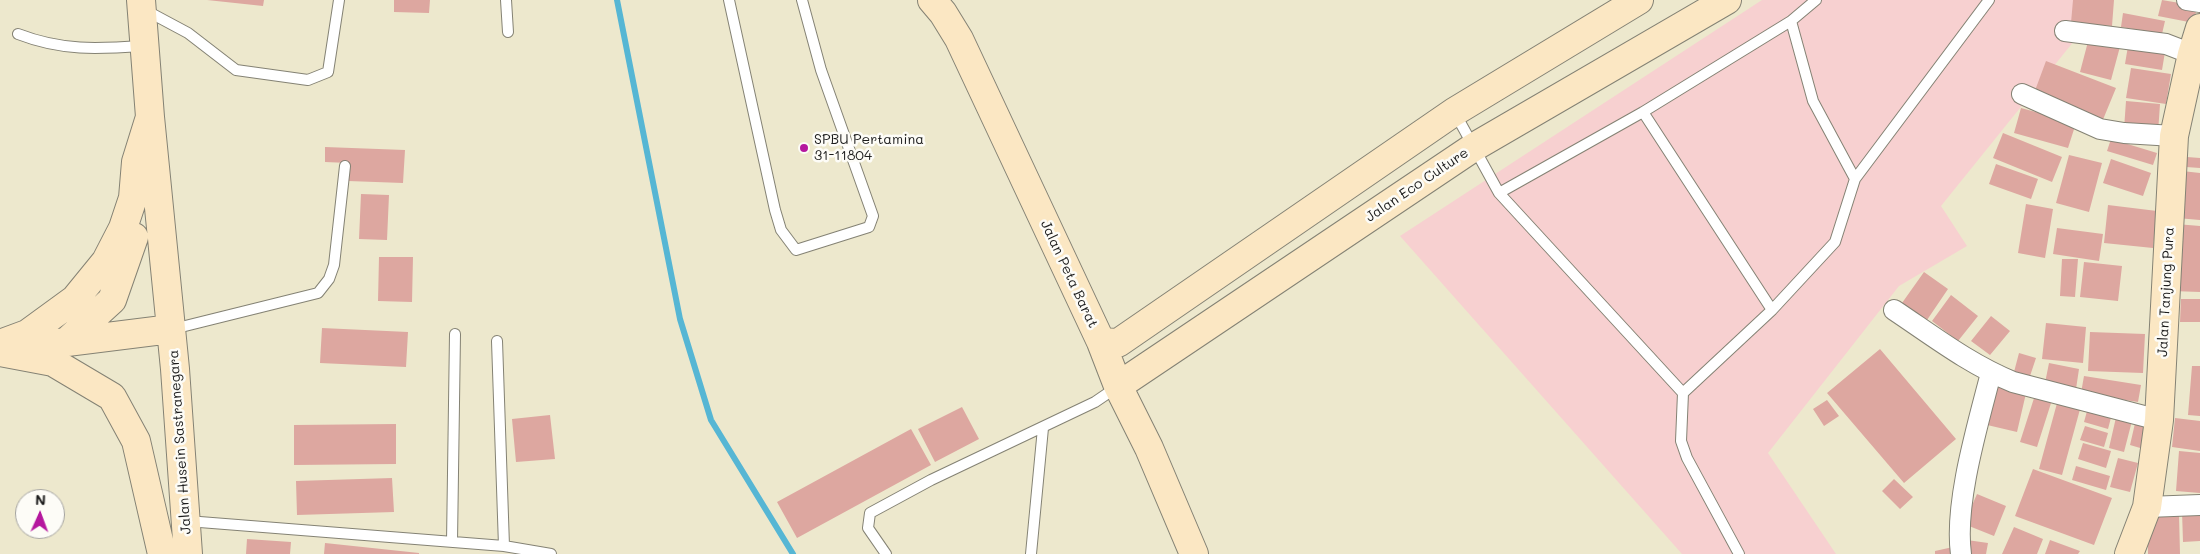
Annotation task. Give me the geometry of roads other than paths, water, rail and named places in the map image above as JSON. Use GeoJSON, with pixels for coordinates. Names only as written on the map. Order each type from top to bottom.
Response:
{"type":"FeatureCollection","features":[{"type":"Feature","properties":{"kind":"main road","name":"Jalan Peta Barat"},"geometry":{"type":"LineString","coordinates":[[932,0],[944,13],[959,39],[1101,342],[1118,386],[1149,448],[1194,554]]}},
{"type":"Feature","properties":{"kind":"main road"},"geometry":{"type":"LineString","coordinates":[[1101,342],[1118,344],[1454,112],[1639,0]]}},
{"type":"Feature","properties":{"kind":"main road","name":"Jalan Eco Culture"},"geometry":{"type":"LineString","coordinates":[[1118,386],[1474,147],[1727,0]]}},
{"type":"Feature","properties":{"kind":"main road","name":"Jalan Husein Sastranegara"},"geometry":{"type":"LineString","coordinates":[[141,4],[171,329],[188,554]]}},
{"type":"Feature","properties":{"kind":"main road","name":"Jalan Tanjung Pura"},"geometry":{"type":"LineString","coordinates":[[2129,554],[2147,507],[2160,420],[2174,136],[2192,54],[2200,28]]}},
{"type":"Feature","properties":{"kind":"main road","name":"Jalan Husein Sastranegara"},"geometry":{"type":"LineString","coordinates":[[0,344],[27,334],[75,299],[106,262],[123,228],[133,198],[136,162],[150,117]]}},
{"type":"Feature","properties":{"kind":"main road"},"geometry":{"type":"LineString","coordinates":[[66,342],[112,300],[134,236],[133,198]]}},
{"type":"Feature","properties":{"kind":"main road","name":"Jalan Husein Sastranegara"},"geometry":{"type":"LineString","coordinates":[[0,351],[171,329]]}},
{"type":"Feature","properties":{"kind":"main road","name":"Jalan Husein Sastranegara"},"geometry":{"type":"LineString","coordinates":[[0,351],[54,362],[112,397],[136,442],[162,554]]}},
{"type":"Feature","properties":{"kind":"street"},"geometry":{"type":"LineString","coordinates":[[2188,0],[2200,2]]}},
{"type":"Feature","properties":{"kind":"street"},"geometry":{"type":"LineString","coordinates":[[2065,31],[2166,44],[2192,54]]}},
{"type":"Feature","properties":{"kind":"street"},"geometry":{"type":"LineString","coordinates":[[2022,94],[2100,129],[2118,133],[2174,136]]}},
{"type":"Feature","properties":{"kind":"street"},"geometry":{"type":"LineString","coordinates":[[1894,310],[1968,360],[1991,373],[2013,382],[2160,420]]}},
{"type":"Feature","properties":{"kind":"street"},"geometry":{"type":"LineString","coordinates":[[1961,554],[1959,540],[1963,500],[1991,373]]}},
{"type":"Feature","properties":{"kind":"street"},"geometry":{"type":"LineString","coordinates":[[2147,507],[2200,505]]}},
{"type":"Feature","properties":{"kind":"lane"},"geometry":{"type":"LineString","coordinates":[[141,4],[188,33],[236,70],[308,80],[328,72],[339,0]]}},
{"type":"Feature","properties":{"kind":"lane"},"geometry":{"type":"LineString","coordinates":[[506,0],[508,32]]}},
{"type":"Feature","properties":{"kind":"lane"},"geometry":{"type":"LineString","coordinates":[[729,0],[775,210],[781,230],[796,250],[869,227],[873,216],[821,70],[802,0]]}},
{"type":"Feature","properties":{"kind":"lane"},"geometry":{"type":"LineString","coordinates":[[1499,193],[1643,112],[1791,21],[1816,0]]}},
{"type":"Feature","properties":{"kind":"lane"},"geometry":{"type":"LineString","coordinates":[[1683,393],[1772,310],[1835,242],[1854,179],[1989,0]]}},
{"type":"Feature","properties":{"kind":"lane"},"geometry":{"type":"LineString","coordinates":[[1791,21],[1813,101],[1854,179]]}},
{"type":"Feature","properties":{"kind":"lane"},"geometry":{"type":"LineString","coordinates":[[18,34],[42,43],[88,49],[144,46]]}},
{"type":"Feature","properties":{"kind":"lane"},"geometry":{"type":"LineString","coordinates":[[1454,112],[1499,193],[1683,393],[1682,441],[1687,458],[1739,554]]}},
{"type":"Feature","properties":{"kind":"lane"},"geometry":{"type":"LineString","coordinates":[[1643,112],[1772,310]]}},
{"type":"Feature","properties":{"kind":"lane"},"geometry":{"type":"LineString","coordinates":[[171,329],[318,293],[329,279],[334,265],[345,166]]}},
{"type":"Feature","properties":{"kind":"lane"},"geometry":{"type":"LineString","coordinates":[[452,542],[455,334]]}},
{"type":"Feature","properties":{"kind":"lane"},"geometry":{"type":"LineString","coordinates":[[497,341],[504,546]]}},
{"type":"Feature","properties":{"kind":"lane"},"geometry":{"type":"LineString","coordinates":[[886,554],[868,528],[870,513],[931,480],[1095,402],[1118,386]]}},
{"type":"Feature","properties":{"kind":"lane"},"geometry":{"type":"LineString","coordinates":[[1031,554],[1043,428]]}},
{"type":"Feature","properties":{"kind":"lane"},"geometry":{"type":"LineString","coordinates":[[186,521],[504,546],[551,554]]}},
{"type":"Feature","properties":{"kind":"waterway"},"geometry":{"type":"LineString","coordinates":[[617,0],[680,319],[711,420],[793,554]]}},
{"type":"Feature","properties":{"kind":"place","name":"SPBU Pertamina 31-11804"},"geometry":{"type":"Point","coordinates":[804,148]}}]}
